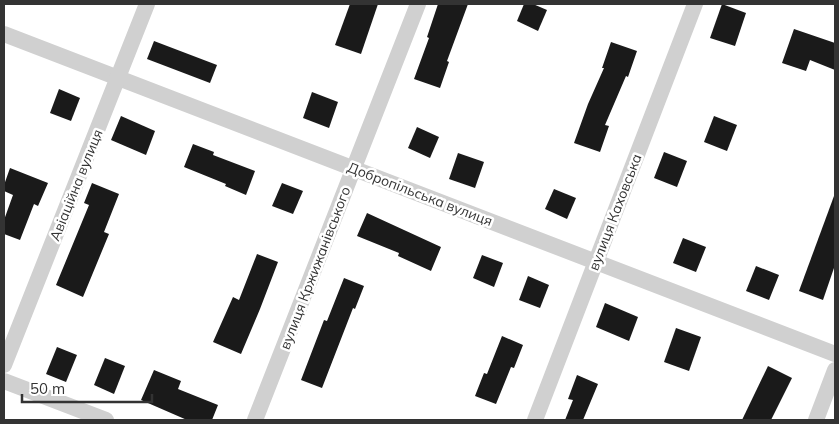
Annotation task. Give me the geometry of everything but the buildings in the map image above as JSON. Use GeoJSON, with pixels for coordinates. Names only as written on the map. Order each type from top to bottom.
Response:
{"type":"FeatureCollection","features":[{"type":"Feature","properties":{"kind":"street","name":"Авіаційна вулиця"},"geometry":{"type":"LineString","coordinates":[[4,365],[147,4]]}},
{"type":"Feature","properties":{"kind":"street","name":"вулиця Кржижанівського"},"geometry":{"type":"LineString","coordinates":[[255,420],[418,4]]}},
{"type":"Feature","properties":{"kind":"street","name":"вулиця Каховська"},"geometry":{"type":"LineString","coordinates":[[535,420],[696,4]]}},
{"type":"Feature","properties":{"kind":"street","name":"Добропільська вулиця"},"geometry":{"type":"LineString","coordinates":[[4,34],[835,354]]}},
{"type":"Feature","properties":{"kind":"street"},"geometry":{"type":"LineString","coordinates":[[816,420],[835,370]]}},
{"type":"Feature","properties":{"kind":"street"},"geometry":{"type":"LineString","coordinates":[[4,381],[106,420]]}}]}
